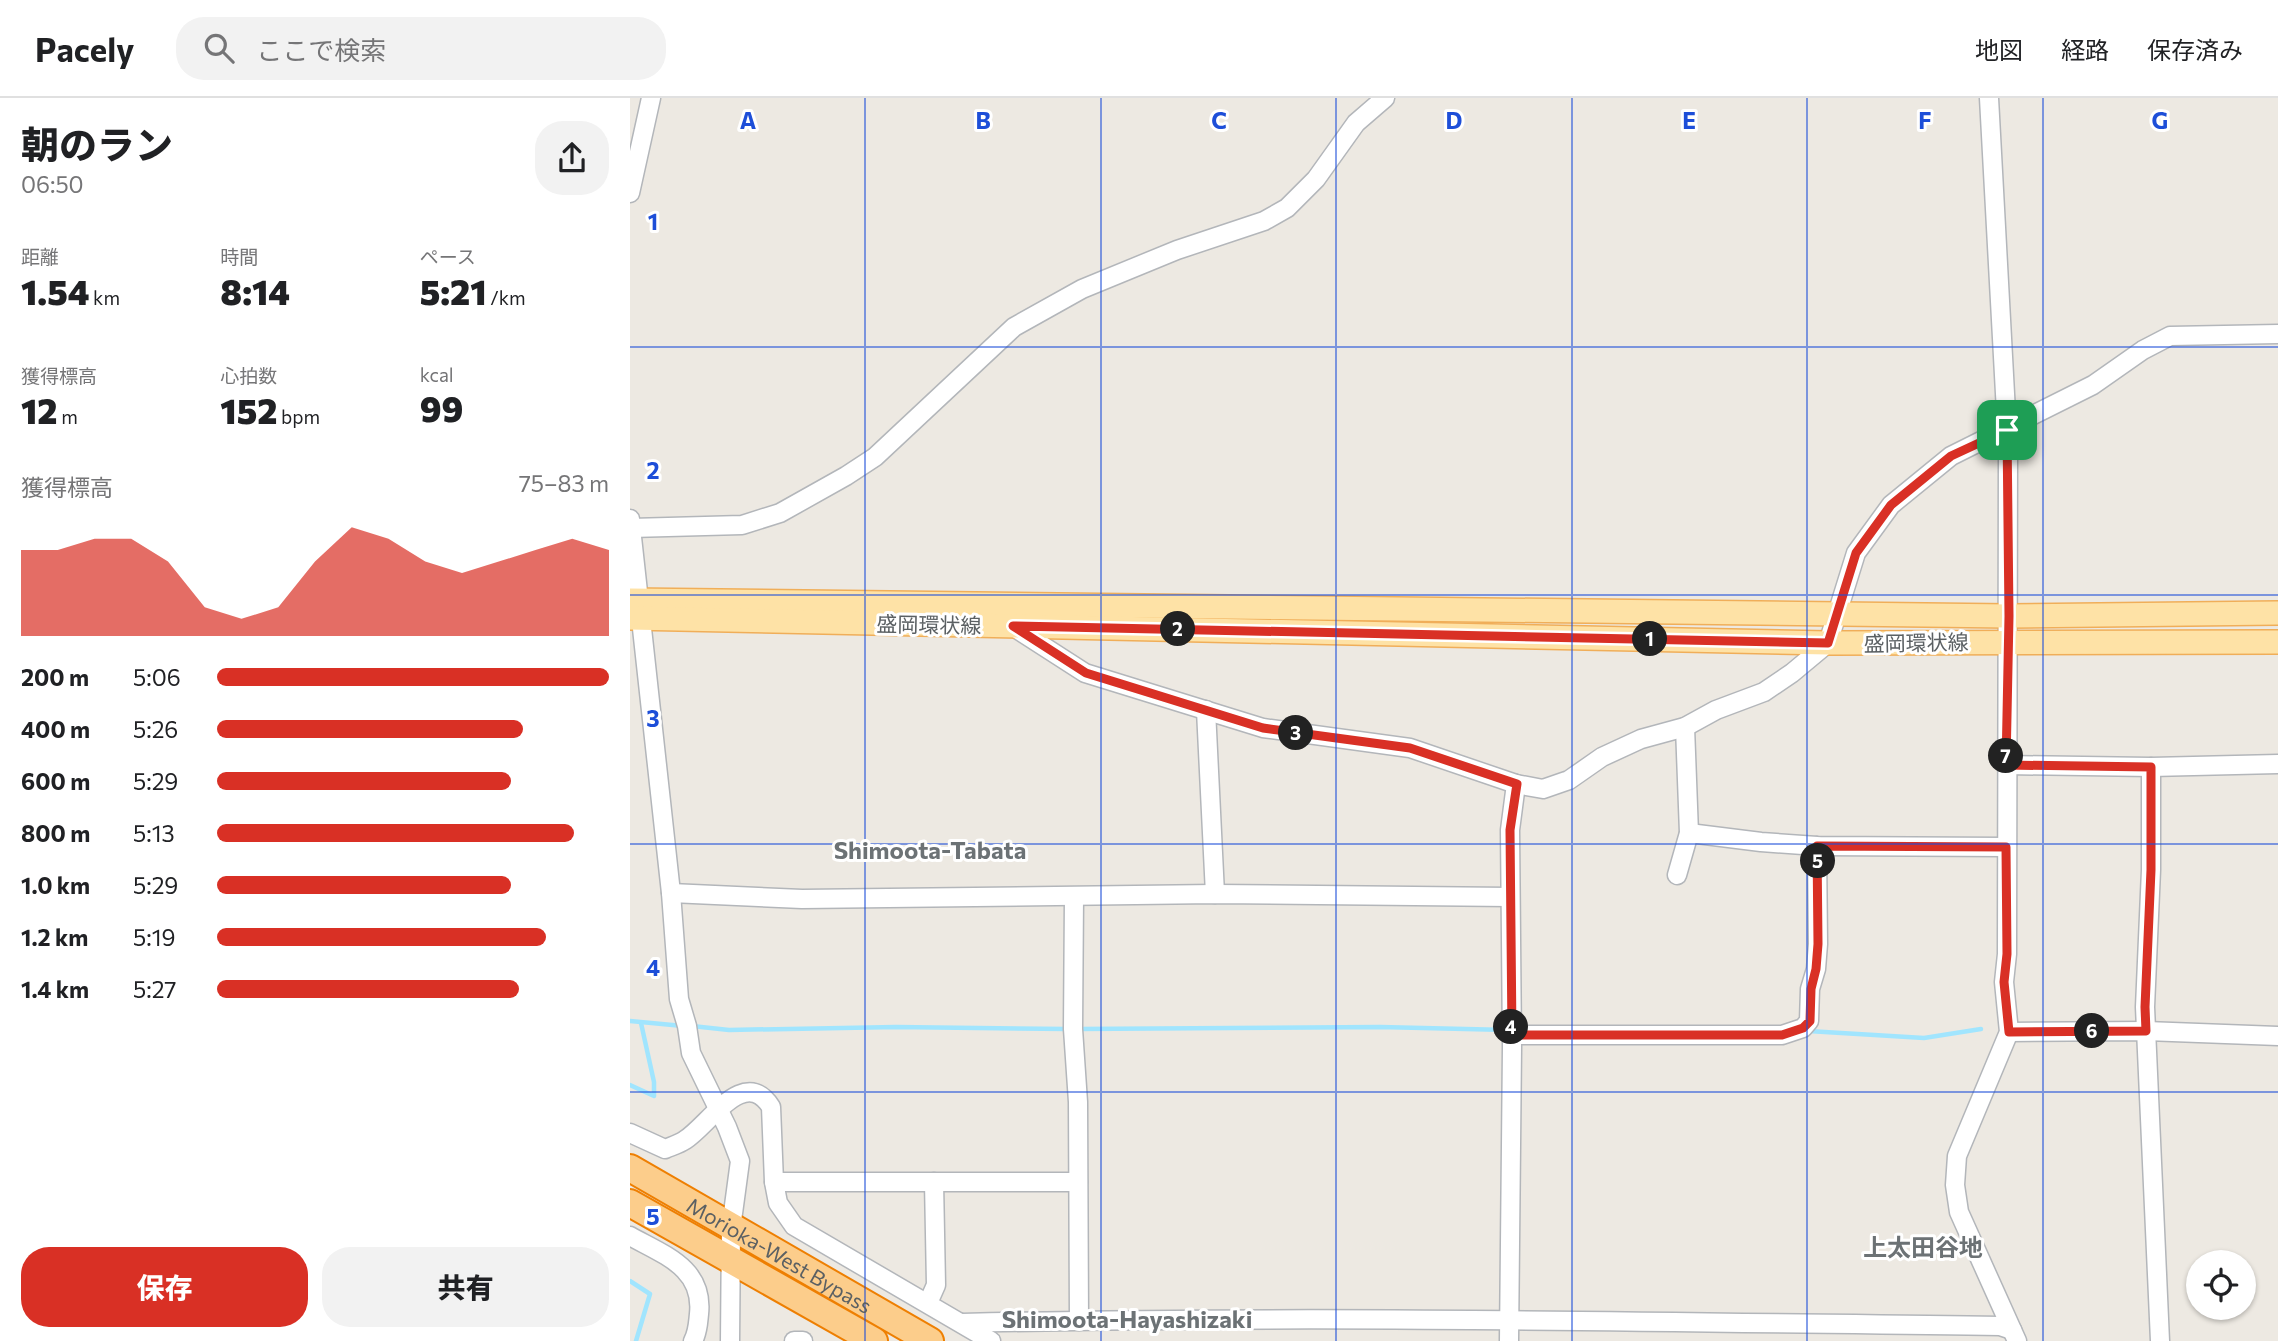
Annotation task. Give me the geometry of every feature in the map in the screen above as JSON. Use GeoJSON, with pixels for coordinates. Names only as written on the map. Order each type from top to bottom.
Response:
{"type":"FeatureCollection","features":[{"type":"Feature","properties":{"kind":"highway","name":"Morioka-West Bypass"},"geometry":{"type":"LineString","coordinates":[[630,1168],[930,1341]]}},
{"type":"Feature","properties":{"kind":"highway","name":"Morioka-West Bypass"},"geometry":{"type":"LineString","coordinates":[[630,1203],[874,1341]]}},
{"type":"Feature","properties":{"kind":"main road","name":"盛岡環状線"},"geometry":{"type":"LineString","coordinates":[[635,609],[1837,612],[2009,616],[2278,613]]}},
{"type":"Feature","properties":{"kind":"main road","name":"盛岡環状線"},"geometry":{"type":"LineString","coordinates":[[635,609],[1013,626],[1828,643],[2278,642]]}},
{"type":"Feature","properties":{"kind":"street"},"geometry":{"type":"LineString","coordinates":[[630,193],[650,98]]}},
{"type":"Feature","properties":{"kind":"street"},"geometry":{"type":"LineString","coordinates":[[631,528],[743,526],[780,513],[813,495],[875,457],[1014,327],[1082,289],[1177,250],[1264,221],[1287,208],[1317,179],[1356,123],[1385,98]]}},
{"type":"Feature","properties":{"kind":"street"},"geometry":{"type":"LineString","coordinates":[[1989,98],[2007,430],[2009,616],[2006,765],[2007,954],[2004,982],[2009,1032],[1956,1156],[1955,1185],[1959,1212],[2015,1335]]}},
{"type":"Feature","properties":{"kind":"street"},"geometry":{"type":"LineString","coordinates":[[1013,626],[1086,673],[1263,728],[1410,748],[1517,784],[1544,789],[1569,779],[1602,757],[1640,739],[1685,727],[1716,710],[1764,692],[1828,643],[1856,553],[1891,505],[1951,456],[2093,385],[2143,350],[2170,335],[2278,334]]}},
{"type":"Feature","properties":{"kind":"street"},"geometry":{"type":"LineString","coordinates":[[630,519],[635,609],[671,894],[679,999],[691,1054],[727,1127],[740,1161],[731,1228],[730,1341]]}},
{"type":"Feature","properties":{"kind":"street"},"geometry":{"type":"LineString","coordinates":[[1206,710],[1214,894]]}},
{"type":"Feature","properties":{"kind":"street"},"geometry":{"type":"LineString","coordinates":[[1677,875],[1689,833],[1685,727]]}},
{"type":"Feature","properties":{"kind":"street"},"geometry":{"type":"LineString","coordinates":[[2006,765],[2151,767],[2278,764]]}},
{"type":"Feature","properties":{"kind":"street"},"geometry":{"type":"LineString","coordinates":[[2151,767],[2151,870],[2145,1007],[2160,1341]]}},
{"type":"Feature","properties":{"kind":"street"},"geometry":{"type":"LineString","coordinates":[[1509,1341],[1512,1035],[1510,830],[1517,784]]}},
{"type":"Feature","properties":{"kind":"street"},"geometry":{"type":"LineString","coordinates":[[1689,833],[1817,846],[2006,847]]}},
{"type":"Feature","properties":{"kind":"street"},"geometry":{"type":"LineString","coordinates":[[1512,1035],[1782,1035],[1803,1028],[1810,1021],[1811,989],[1816,969],[1819,895],[1817,846]]}},
{"type":"Feature","properties":{"kind":"street"},"geometry":{"type":"LineString","coordinates":[[671,894],[802,899],[1214,894],[1510,897]]}},
{"type":"Feature","properties":{"kind":"street"},"geometry":{"type":"LineString","coordinates":[[1074,897],[1073,1029],[1078,1102],[1079,1321]]}},
{"type":"Feature","properties":{"kind":"street"},"geometry":{"type":"LineString","coordinates":[[2009,1032],[2146,1031],[2278,1036]]}},
{"type":"Feature","properties":{"kind":"street"},"geometry":{"type":"LineString","coordinates":[[630,1133],[665,1149],[686,1140],[717,1110],[744,1092],[757,1093],[765,1098],[771,1107],[774,1182],[778,1203],[794,1226],[991,1341]]}},
{"type":"Feature","properties":{"kind":"street"},"geometry":{"type":"LineString","coordinates":[[774,1182],[1078,1182]]}},
{"type":"Feature","properties":{"kind":"street"},"geometry":{"type":"LineString","coordinates":[[928,1303],[936,1285],[934,1182]]}},
{"type":"Feature","properties":{"kind":"street"},"geometry":{"type":"LineString","coordinates":[[630,1236],[672,1259],[693,1277],[701,1300],[694,1341]]}},
{"type":"Feature","properties":{"kind":"street"},"geometry":{"type":"LineString","coordinates":[[961,1324],[1079,1321],[1509,1321],[2000,1326],[2015,1335]]}},
{"type":"Feature","properties":{"kind":"street"},"geometry":{"type":"LineString","coordinates":[[794,1341],[803,1341]]}},
{"type":"Feature","properties":{"kind":"waterway"},"geometry":{"type":"LineString","coordinates":[[630,1021],[683,1026]]}},
{"type":"Feature","properties":{"kind":"waterway"},"geometry":{"type":"LineString","coordinates":[[630,1085],[654,1096],[654,1082],[641,1023]]}},
{"type":"Feature","properties":{"kind":"waterway"},"geometry":{"type":"LineString","coordinates":[[692,1026],[729,1030],[896,1027],[1068,1029]]}},
{"type":"Feature","properties":{"kind":"waterway"},"geometry":{"type":"LineString","coordinates":[[1077,1029],[1380,1027],[1508,1030]]}},
{"type":"Feature","properties":{"kind":"waterway"},"geometry":{"type":"LineString","coordinates":[[1808,1031],[1924,1038],[1981,1029]]}},
{"type":"Feature","properties":{"kind":"waterway"},"geometry":{"type":"LineString","coordinates":[[630,1281],[650,1294],[636,1341]]}},
{"type":"Feature","properties":{"kind":"district","name":"Shimoota-Tabata"},"geometry":{"type":"Point","coordinates":[930,849]}},
{"type":"Feature","properties":{"kind":"district","name":"上太田谷地"},"geometry":{"type":"Point","coordinates":[1923,1246]}},
{"type":"Feature","properties":{"kind":"district","name":"Shimoota-Hayashizaki"},"geometry":{"type":"Point","coordinates":[1127,1318]}},
{"type":"Feature","properties":{"kind":"route"},"geometry":{"type":"LineString","coordinates":[[2007,430],[2009,616],[2006,765],[2151,767],[2146,1031],[2009,1032],[2004,982],[2007,954],[2006,847],[1817,846],[1819,895],[1816,969],[1811,989],[1810,1021],[1803,1028],[1782,1035],[1512,1035],[1510,830],[1517,784],[1410,748],[1263,728],[1086,673],[1013,626],[1828,643],[1856,553],[1891,505],[1951,456],[2007,430]]}}]}
